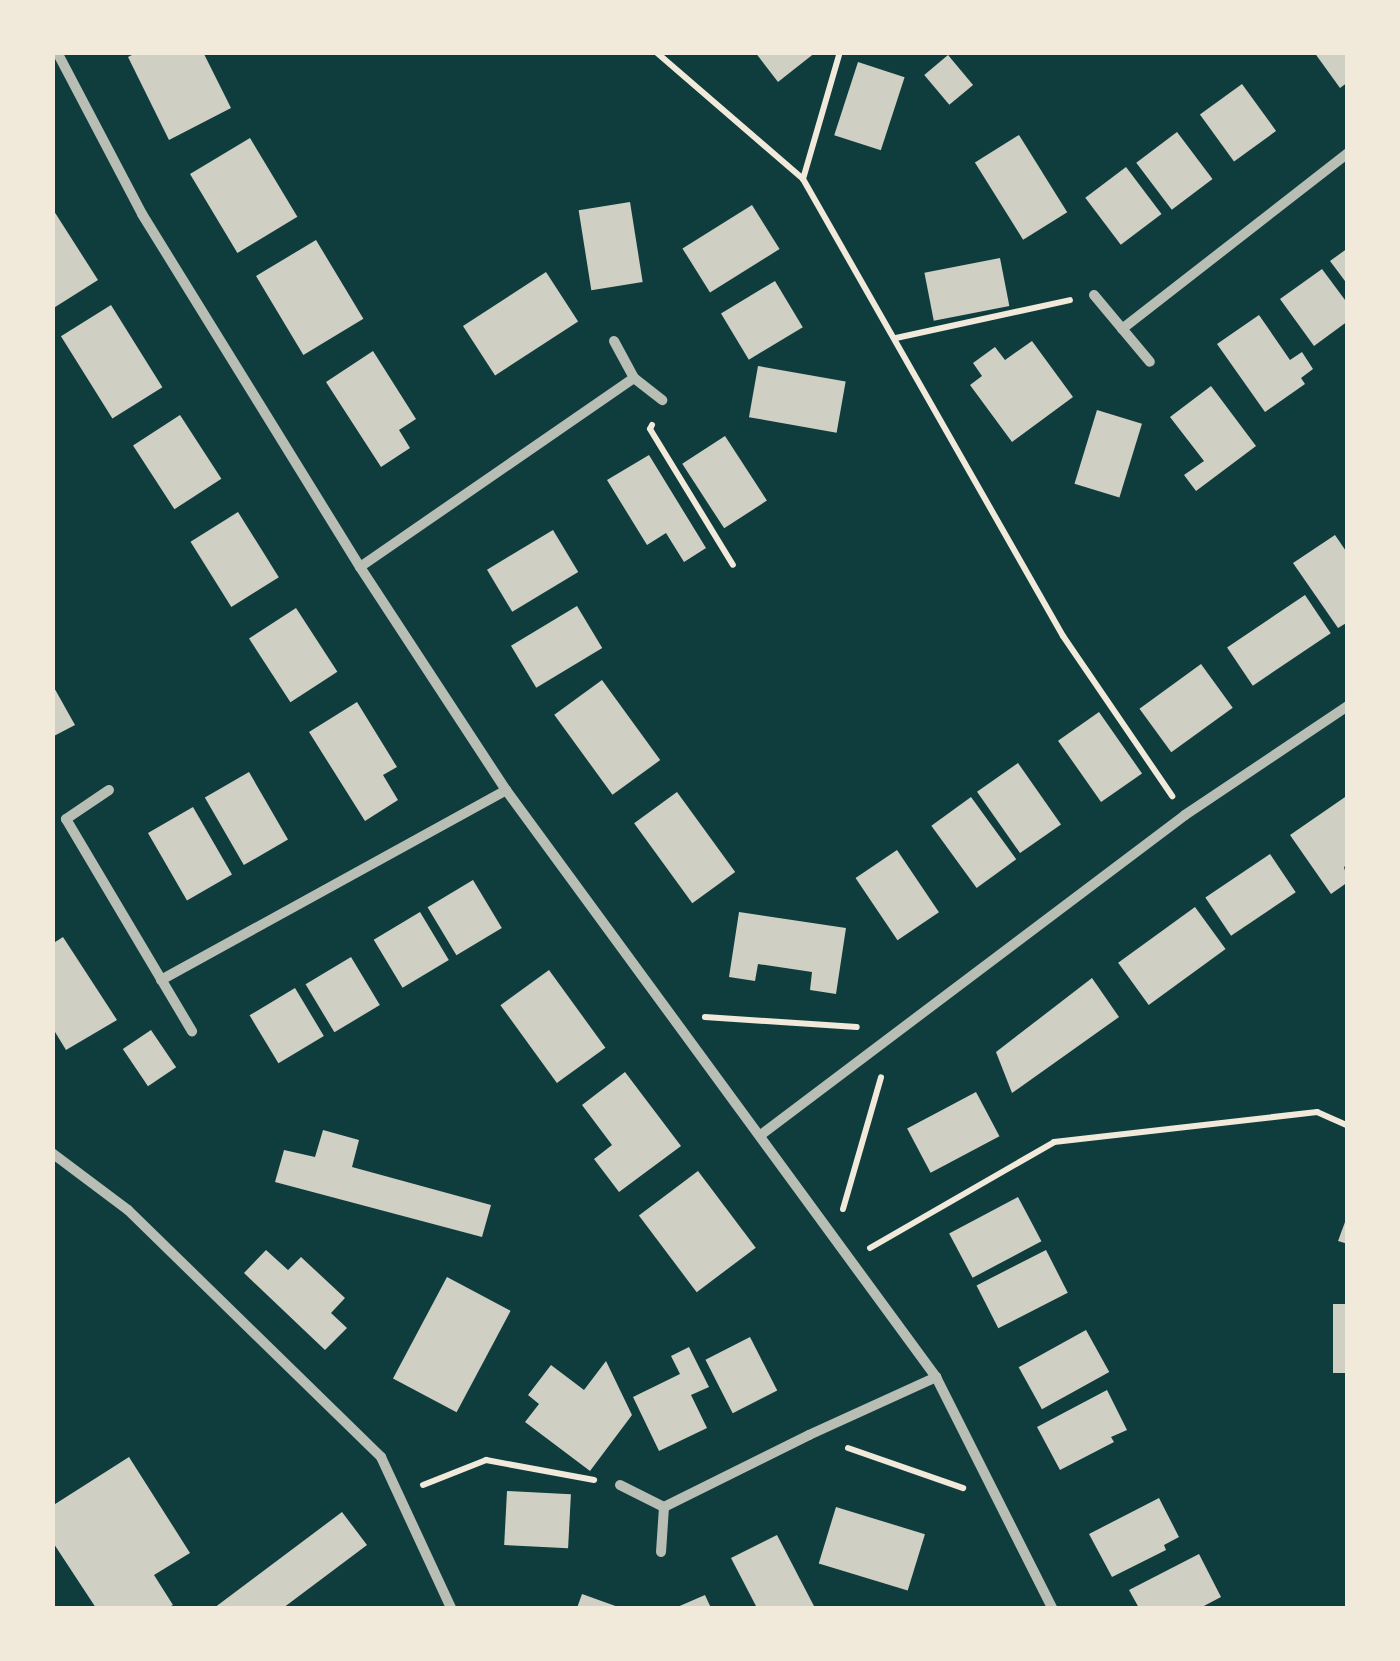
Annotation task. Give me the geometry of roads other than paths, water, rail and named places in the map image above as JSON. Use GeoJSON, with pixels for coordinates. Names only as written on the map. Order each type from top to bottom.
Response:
{"type":"FeatureCollection","features":[{"type":"Feature","properties":{"kind":"street"},"geometry":{"type":"LineString","coordinates":[[57,52],[142,214],[360,567],[506,790],[762,1134],[936,1378],[1052,1608]]}},
{"type":"Feature","properties":{"kind":"street"},"geometry":{"type":"LineString","coordinates":[[1122,329],[1348,153]]}},
{"type":"Feature","properties":{"kind":"street"},"geometry":{"type":"LineString","coordinates":[[1094,295],[1150,362]]}},
{"type":"Feature","properties":{"kind":"street"},"geometry":{"type":"LineString","coordinates":[[614,341],[634,378],[662,400]]}},
{"type":"Feature","properties":{"kind":"street"},"geometry":{"type":"LineString","coordinates":[[360,567],[634,378]]}},
{"type":"Feature","properties":{"kind":"street"},"geometry":{"type":"LineString","coordinates":[[762,1134],[1185,815],[1348,706]]}},
{"type":"Feature","properties":{"kind":"street"},"geometry":{"type":"LineString","coordinates":[[109,790],[66,819],[192,1031]]}},
{"type":"Feature","properties":{"kind":"street"},"geometry":{"type":"LineString","coordinates":[[161,980],[506,790]]}},
{"type":"Feature","properties":{"kind":"street"},"geometry":{"type":"LineString","coordinates":[[52,1152],[128,1210],[381,1457],[402,1494],[451,1608]]}},
{"type":"Feature","properties":{"kind":"street"},"geometry":{"type":"LineString","coordinates":[[664,1508],[809,1434],[936,1378]]}},
{"type":"Feature","properties":{"kind":"street"},"geometry":{"type":"LineString","coordinates":[[620,1484],[664,1508]]}},
{"type":"Feature","properties":{"kind":"street"},"geometry":{"type":"LineString","coordinates":[[661,1552],[664,1508]]}}]}
